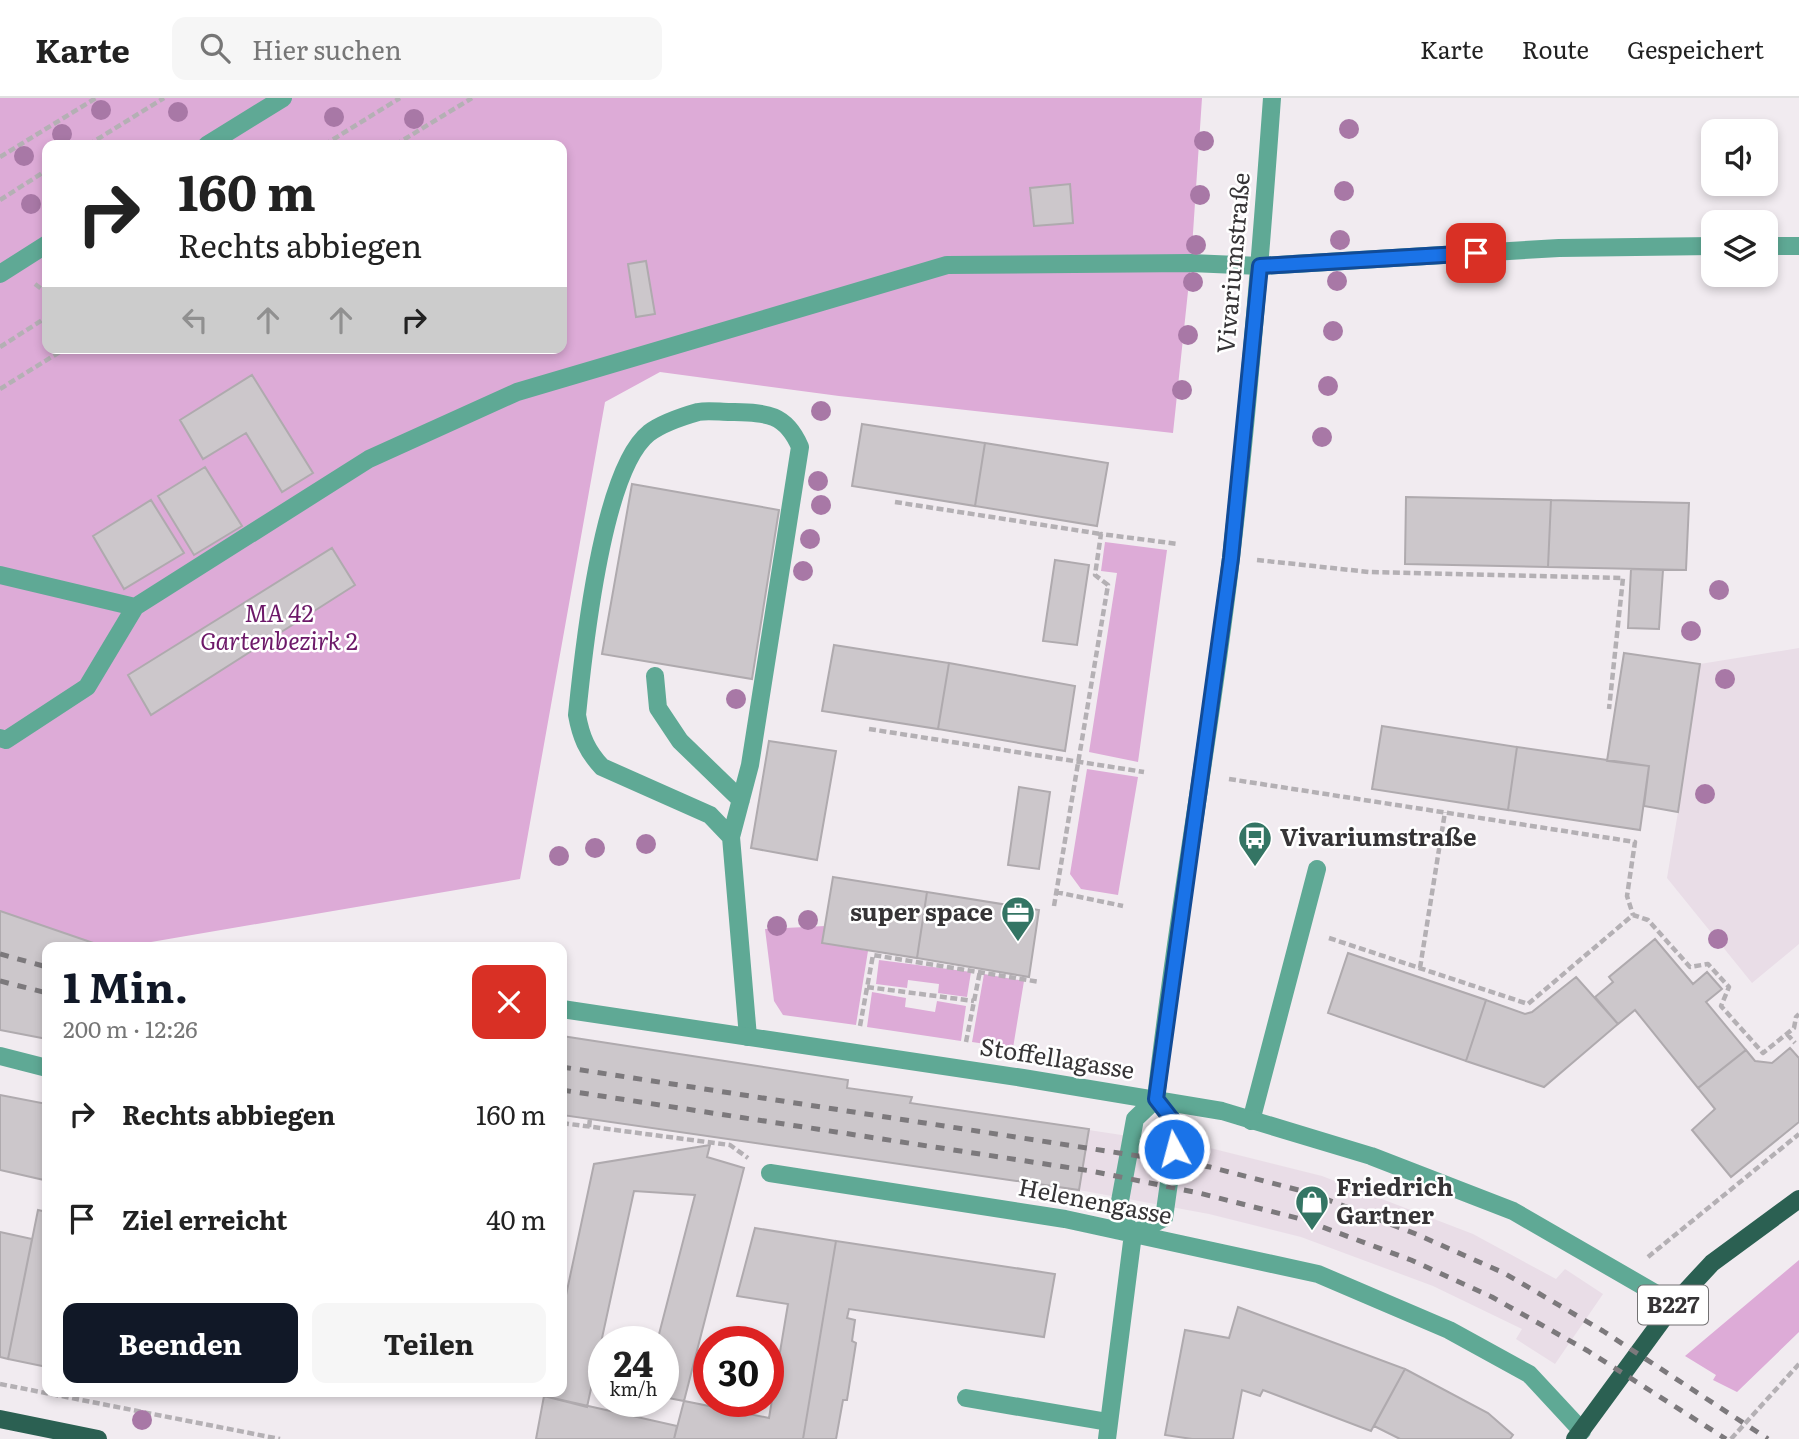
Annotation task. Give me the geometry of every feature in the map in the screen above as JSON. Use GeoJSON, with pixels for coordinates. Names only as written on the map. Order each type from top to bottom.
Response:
{"type":"FeatureCollection","features":[{"type":"Feature","properties":{"kind":"main road","name":"B227"},"geometry":{"type":"LineString","coordinates":[[1578,1435],[1674,1304],[1712,1263],[1799,1199]]}},
{"type":"Feature","properties":{"kind":"main road"},"geometry":{"type":"LineString","coordinates":[[0,1419],[98,1439]]}},
{"type":"Feature","properties":{"kind":"street"},"geometry":{"type":"LineString","coordinates":[[215,140],[283,98]]}},
{"type":"Feature","properties":{"kind":"street","name":"Vivariumstraße"},"geometry":{"type":"LineString","coordinates":[[1156,1099],[1231,558],[1260,266],[1272,98]]}},
{"type":"Feature","properties":{"kind":"street"},"geometry":{"type":"LineString","coordinates":[[0,738],[6,740],[87,687],[135,607],[369,459],[517,392],[947,265],[1191,262],[1260,266],[1559,248],[1701,246]]}},
{"type":"Feature","properties":{"kind":"street"},"geometry":{"type":"LineString","coordinates":[[1778,246],[1799,246]]}},
{"type":"Feature","properties":{"kind":"street"},"geometry":{"type":"LineString","coordinates":[[0,274],[42,247]]}},
{"type":"Feature","properties":{"kind":"street"},"geometry":{"type":"LineString","coordinates":[[732,837],[710,815],[602,767],[590,755],[581,738],[577,715],[598,560],[620,481],[633,454],[649,433],[700,411],[762,413],[781,420],[793,431],[800,447],[750,765],[732,837],[757,1038]]}},
{"type":"Feature","properties":{"kind":"street"},"geometry":{"type":"LineString","coordinates":[[0,575],[135,607]]}},
{"type":"Feature","properties":{"kind":"street"},"geometry":{"type":"LineString","coordinates":[[655,676],[658,708],[680,741],[741,800]]}},
{"type":"Feature","properties":{"kind":"street"},"geometry":{"type":"LineString","coordinates":[[1251,1121],[1317,869]]}},
{"type":"Feature","properties":{"kind":"street","name":"Stoffellagasse"},"geometry":{"type":"LineString","coordinates":[[567,1010],[1222,1111],[1371,1156],[1513,1212],[1674,1304]]}},
{"type":"Feature","properties":{"kind":"street"},"geometry":{"type":"LineString","coordinates":[[0,1056],[42,1067]]}},
{"type":"Feature","properties":{"kind":"street"},"geometry":{"type":"LineString","coordinates":[[966,1398],[1107,1431],[1133,1234],[1118,1212],[1135,1119],[1156,1099],[1177,1126],[1164,1218],[1133,1234]]}},
{"type":"Feature","properties":{"kind":"street","name":"Helenengasse"},"geometry":{"type":"LineString","coordinates":[[770,1173],[1065,1219],[1318,1274],[1449,1329],[1529,1374],[1578,1435]]}},
{"type":"Feature","properties":{"kind":"path"},"geometry":{"type":"LineString","coordinates":[[0,157],[96,98]]}},
{"type":"Feature","properties":{"kind":"path"},"geometry":{"type":"LineString","coordinates":[[96,140],[163,98]]}},
{"type":"Feature","properties":{"kind":"path"},"geometry":{"type":"LineString","coordinates":[[332,140],[400,98]]}},
{"type":"Feature","properties":{"kind":"path"},"geometry":{"type":"LineString","coordinates":[[403,140],[472,98]]}},
{"type":"Feature","properties":{"kind":"path"},"geometry":{"type":"LineString","coordinates":[[0,200],[42,173]]}},
{"type":"Feature","properties":{"kind":"path"},"geometry":{"type":"LineString","coordinates":[[0,347],[42,320]]}},
{"type":"Feature","properties":{"kind":"path"},"geometry":{"type":"LineString","coordinates":[[0,389],[56,354]]}},
{"type":"Feature","properties":{"kind":"path"},"geometry":{"type":"LineString","coordinates":[[895,502],[1178,544]]}},
{"type":"Feature","properties":{"kind":"path"},"geometry":{"type":"LineString","coordinates":[[1054,906],[1108,585],[1096,575],[1101,534]]}},
{"type":"Feature","properties":{"kind":"path"},"geometry":{"type":"LineString","coordinates":[[1231,558],[1369,572],[1623,578],[1608,709]]}},
{"type":"Feature","properties":{"kind":"path"},"geometry":{"type":"LineString","coordinates":[[869,729],[1144,772]]}},
{"type":"Feature","properties":{"kind":"path"},"geometry":{"type":"LineString","coordinates":[[1202,775],[1636,842],[1627,896],[1633,915]]}},
{"type":"Feature","properties":{"kind":"path"},"geometry":{"type":"LineString","coordinates":[[1420,968],[1445,812]]}},
{"type":"Feature","properties":{"kind":"path"},"geometry":{"type":"LineString","coordinates":[[1056,892],[1124,906]]}},
{"type":"Feature","properties":{"kind":"path"},"geometry":{"type":"LineString","coordinates":[[1301,929],[1528,1004],[1633,915]]}},
{"type":"Feature","properties":{"kind":"path"},"geometry":{"type":"LineString","coordinates":[[1633,915],[1648,920],[1690,967],[1708,964],[1728,987],[1721,1006],[1763,1053],[1794,1028],[1799,1014]]}},
{"type":"Feature","properties":{"kind":"path"},"geometry":{"type":"LineString","coordinates":[[859,1030],[873,955],[1040,982]]}},
{"type":"Feature","properties":{"kind":"path"},"geometry":{"type":"LineString","coordinates":[[965,1046],[980,971]]}},
{"type":"Feature","properties":{"kind":"path"},"geometry":{"type":"LineString","coordinates":[[867,987],[974,1001]]}},
{"type":"Feature","properties":{"kind":"path"},"geometry":{"type":"LineString","coordinates":[[1787,1034],[1795,1044]]}},
{"type":"Feature","properties":{"kind":"path"},"geometry":{"type":"LineString","coordinates":[[589,1127],[590,1119]]}},
{"type":"Feature","properties":{"kind":"path"},"geometry":{"type":"LineString","coordinates":[[567,1124],[730,1145],[770,1173]]}},
{"type":"Feature","properties":{"kind":"path"},"geometry":{"type":"LineString","coordinates":[[1633,1280],[1647,1258],[1799,1134]]}},
{"type":"Feature","properties":{"kind":"path"},"geometry":{"type":"LineString","coordinates":[[1731,1439],[1799,1364]]}},
{"type":"Feature","properties":{"kind":"path"},"geometry":{"type":"LineString","coordinates":[[0,1384],[42,1392]]}},
{"type":"Feature","properties":{"kind":"path"},"geometry":{"type":"LineString","coordinates":[[66,1397],[280,1439]]}},
{"type":"Feature","properties":{"kind":"shaded area"},"geometry":{"type":"Polygon","coordinates":[[[1799,648],[1799,944],[1752,983],[1667,878],[1678,812],[1644,806],[1649,767],[1607,761],[1624,653],[1700,664],[1799,648]]]}},
{"type":"Feature","properties":{"kind":"shaded area"},"geometry":{"type":"Polygon","coordinates":[[[567,1037],[848,1080],[848,1088],[912,1097],[911,1103],[1214,1149],[1322,1176],[1473,1234],[1556,1279],[1565,1269],[1603,1294],[1555,1364],[1516,1339],[1522,1329],[1433,1286],[1301,1237],[1209,1214],[1079,1190],[567,1116],[567,1037]]]}},
{"type":"Feature","properties":{"kind":"green space","name":"MA 42 Gartenbezirk 2"},"geometry":{"type":"Polygon","coordinates":[[[0,98],[1202,98],[1191,263],[1173,433],[839,396],[660,372],[605,402],[520,879],[151,942],[90,942],[0,911],[0,98]]]}},
{"type":"Feature","properties":{"kind":"green space"},"geometry":{"type":"Polygon","coordinates":[[[1105,542],[1167,550],[1138,762],[1089,752],[1117,573],[1101,571],[1105,542]]]}},
{"type":"Feature","properties":{"kind":"green space"},"geometry":{"type":"Polygon","coordinates":[[[1087,769],[1138,777],[1118,895],[1081,889],[1070,874],[1087,769]]]}},
{"type":"Feature","properties":{"kind":"green space"},"geometry":{"type":"Polygon","coordinates":[[[825,926],[822,943],[868,951],[856,1025],[783,1015],[774,1001],[765,929],[825,926]]]}},
{"type":"Feature","properties":{"kind":"green space"},"geometry":{"type":"Polygon","coordinates":[[[879,960],[971,972],[967,997],[938,993],[939,984],[908,980],[907,988],[876,984],[879,960]]]}},
{"type":"Feature","properties":{"kind":"green space"},"geometry":{"type":"Polygon","coordinates":[[[984,974],[1024,981],[1013,1048],[972,1042],[984,974]]]}},
{"type":"Feature","properties":{"kind":"green space"},"geometry":{"type":"Polygon","coordinates":[[[872,992],[906,998],[905,1007],[935,1012],[937,1001],[966,1006],[961,1041],[867,1027],[872,992]]]}},
{"type":"Feature","properties":{"kind":"green space"},"geometry":{"type":"Polygon","coordinates":[[[1799,1260],[1799,1332],[1737,1392],[1713,1380],[1716,1375],[1685,1356],[1799,1260]]]}},
{"type":"Feature","properties":{"kind":"building"},"geometry":{"type":"Polygon","coordinates":[[[1070,184],[1073,223],[1034,226],[1030,188],[1070,184]]]}},
{"type":"Feature","properties":{"kind":"building"},"geometry":{"type":"Polygon","coordinates":[[[646,261],[655,314],[636,317],[628,264],[646,261]]]}},
{"type":"Feature","properties":{"kind":"building"},"geometry":{"type":"Polygon","coordinates":[[[252,375],[313,473],[282,492],[246,433],[203,459],[180,420],[252,375]]]}},
{"type":"Feature","properties":{"kind":"building"},"geometry":{"type":"Polygon","coordinates":[[[862,424],[985,443],[975,506],[852,486],[862,424]]]}},
{"type":"Feature","properties":{"kind":"building"},"geometry":{"type":"Polygon","coordinates":[[[985,443],[1108,463],[1097,526],[975,506],[985,443]]]}},
{"type":"Feature","properties":{"kind":"building"},"geometry":{"type":"Polygon","coordinates":[[[205,467],[242,526],[194,555],[158,496],[205,467]]]}},
{"type":"Feature","properties":{"kind":"building"},"geometry":{"type":"Polygon","coordinates":[[[632,484],[779,510],[752,679],[602,654],[632,484]]]}},
{"type":"Feature","properties":{"kind":"building"},"geometry":{"type":"Polygon","coordinates":[[[1406,497],[1551,500],[1548,567],[1405,564],[1406,497]]]}},
{"type":"Feature","properties":{"kind":"building"},"geometry":{"type":"Polygon","coordinates":[[[151,500],[184,553],[124,589],[93,536],[151,500]]]}},
{"type":"Feature","properties":{"kind":"building"},"geometry":{"type":"Polygon","coordinates":[[[1551,500],[1689,503],[1686,570],[1548,567],[1551,500]]]}},
{"type":"Feature","properties":{"kind":"building"},"geometry":{"type":"Polygon","coordinates":[[[332,548],[355,585],[151,715],[128,675],[332,548]]]}},
{"type":"Feature","properties":{"kind":"building"},"geometry":{"type":"Polygon","coordinates":[[[1055,560],[1089,565],[1077,645],[1043,641],[1055,560]]]}},
{"type":"Feature","properties":{"kind":"building"},"geometry":{"type":"Polygon","coordinates":[[[1631,569],[1663,570],[1659,629],[1628,628],[1631,569]]]}},
{"type":"Feature","properties":{"kind":"building"},"geometry":{"type":"Polygon","coordinates":[[[834,645],[949,663],[938,729],[822,711],[834,645]]]}},
{"type":"Feature","properties":{"kind":"building"},"geometry":{"type":"Polygon","coordinates":[[[1624,653],[1700,664],[1678,812],[1644,806],[1649,766],[1607,761],[1624,653]]]}},
{"type":"Feature","properties":{"kind":"building"},"geometry":{"type":"Polygon","coordinates":[[[949,663],[1075,686],[1065,751],[938,729],[949,663]]]}},
{"type":"Feature","properties":{"kind":"building"},"geometry":{"type":"Polygon","coordinates":[[[1382,726],[1517,747],[1508,810],[1372,789],[1382,726]]]}},
{"type":"Feature","properties":{"kind":"building"},"geometry":{"type":"Polygon","coordinates":[[[769,741],[836,751],[817,860],[751,848],[769,741]]]}},
{"type":"Feature","properties":{"kind":"building"},"geometry":{"type":"Polygon","coordinates":[[[1517,747],[1649,766],[1640,830],[1508,810],[1517,747]]]}},
{"type":"Feature","properties":{"kind":"building"},"geometry":{"type":"Polygon","coordinates":[[[1019,787],[1050,792],[1039,869],[1008,865],[1019,787]]]}},
{"type":"Feature","properties":{"kind":"building"},"geometry":{"type":"Polygon","coordinates":[[[833,877],[927,892],[917,958],[822,943],[833,877]]]}},
{"type":"Feature","properties":{"kind":"building"},"geometry":{"type":"Polygon","coordinates":[[[927,892],[1039,910],[1029,977],[917,958],[927,892]]]}},
{"type":"Feature","properties":{"kind":"building"},"geometry":{"type":"Polygon","coordinates":[[[0,911],[90,942],[42,942],[42,1038],[0,1030],[0,911]]]}},
{"type":"Feature","properties":{"kind":"building"},"geometry":{"type":"Polygon","coordinates":[[[1655,939],[1693,984],[1707,972],[1722,989],[1706,1002],[1746,1050],[1698,1088],[1635,1010],[1618,1024],[1595,997],[1613,982],[1609,977],[1655,939]]]}},
{"type":"Feature","properties":{"kind":"building"},"geometry":{"type":"Polygon","coordinates":[[[1348,953],[1486,1000],[1466,1061],[1328,1013],[1348,953]]]}},
{"type":"Feature","properties":{"kind":"building"},"geometry":{"type":"Polygon","coordinates":[[[1576,977],[1618,1024],[1544,1087],[1466,1061],[1486,1000],[1525,1014],[1532,1012],[1576,977]]]}},
{"type":"Feature","properties":{"kind":"building"},"geometry":{"type":"Polygon","coordinates":[[[567,1037],[848,1080],[847,1088],[912,1097],[910,1103],[1089,1129],[1079,1190],[567,1116],[567,1037]]]}},
{"type":"Feature","properties":{"kind":"building"},"geometry":{"type":"Polygon","coordinates":[[[1790,1048],[1799,1058],[1799,1122],[1731,1177],[1692,1130],[1715,1109],[1698,1088],[1746,1050],[1755,1061],[1772,1063],[1790,1048]]]}},
{"type":"Feature","properties":{"kind":"building"},"geometry":{"type":"Polygon","coordinates":[[[0,1095],[42,1103],[42,1180],[0,1170],[0,1095]]]}},
{"type":"Feature","properties":{"kind":"building"},"geometry":{"type":"Polygon","coordinates":[[[710,1145],[707,1157],[744,1168],[703,1326],[693,1326],[693,1366],[684,1401],[679,1400],[679,1326],[661,1326],[695,1195],[634,1191],[605,1326],[588,1326],[587,1407],[548,1397],[567,1397],[567,1291],[594,1164],[710,1145]]]}},
{"type":"Feature","properties":{"kind":"building"},"geometry":{"type":"Polygon","coordinates":[[[38,1210],[42,1211],[42,1366],[8,1359],[38,1210]]]}},
{"type":"Feature","properties":{"kind":"building"},"geometry":{"type":"Polygon","coordinates":[[[755,1228],[836,1241],[803,1439],[674,1439],[684,1401],[693,1403],[693,1417],[784,1417],[784,1328],[788,1304],[737,1296],[755,1228]]]}},
{"type":"Feature","properties":{"kind":"building"},"geometry":{"type":"Polygon","coordinates":[[[0,1232],[32,1239],[8,1359],[0,1357],[0,1232]]]}},
{"type":"Feature","properties":{"kind":"building"},"geometry":{"type":"Polygon","coordinates":[[[836,1241],[1055,1274],[1044,1337],[849,1309],[847,1318],[855,1320],[852,1341],[856,1343],[847,1400],[843,1400],[836,1439],[803,1439],[836,1241]]]}},
{"type":"Feature","properties":{"kind":"building"},"geometry":{"type":"Polygon","coordinates":[[[1238,1307],[1405,1369],[1371,1431],[1263,1390],[1260,1396],[1242,1390],[1233,1439],[1192,1439],[1165,1435],[1185,1330],[1229,1338],[1238,1307]]]}},
{"type":"Feature","properties":{"kind":"building"},"geometry":{"type":"Polygon","coordinates":[[[1405,1369],[1488,1413],[1513,1435],[1510,1439],[1400,1439],[1374,1426],[1405,1369]]]}},
{"type":"Feature","properties":{"kind":"building"},"geometry":{"type":"Polygon","coordinates":[[[544,1397],[548,1397],[588,1406],[588,1417],[637,1417],[677,1426],[674,1439],[536,1439],[544,1397]]]}},
{"type":"Feature","properties":{"kind":"railway"},"geometry":{"type":"LineString","coordinates":[[0,954],[42,966]]}},
{"type":"Feature","properties":{"kind":"railway"},"geometry":{"type":"LineString","coordinates":[[0,981],[42,992]]}},
{"type":"Feature","properties":{"kind":"railway"},"geometry":{"type":"LineString","coordinates":[[567,1068],[1210,1167],[1310,1193],[1416,1234],[1504,1273],[1603,1331],[1768,1439]]}},
{"type":"Feature","properties":{"kind":"railway"},"geometry":{"type":"LineString","coordinates":[[567,1091],[1091,1171],[1199,1193],[1301,1219],[1411,1260],[1492,1297],[1588,1351],[1726,1439]]}},
{"type":"Feature","properties":{"kind":"place","name":"Vivariumstraße"},"geometry":{"type":"Point","coordinates":[1255,868]}},
{"type":"Feature","properties":{"kind":"place","name":"super space"},"geometry":{"type":"Point","coordinates":[1018,943]}},
{"type":"Feature","properties":{"kind":"place","name":"Friedrich Gartner"},"geometry":{"type":"Point","coordinates":[1312,1232]}},
{"type":"Feature","properties":{"kind":"route"},"geometry":{"type":"LineString","coordinates":[[1174,1149],[1177,1126],[1156,1099],[1231,558],[1260,266],[1476,253]]}}]}
